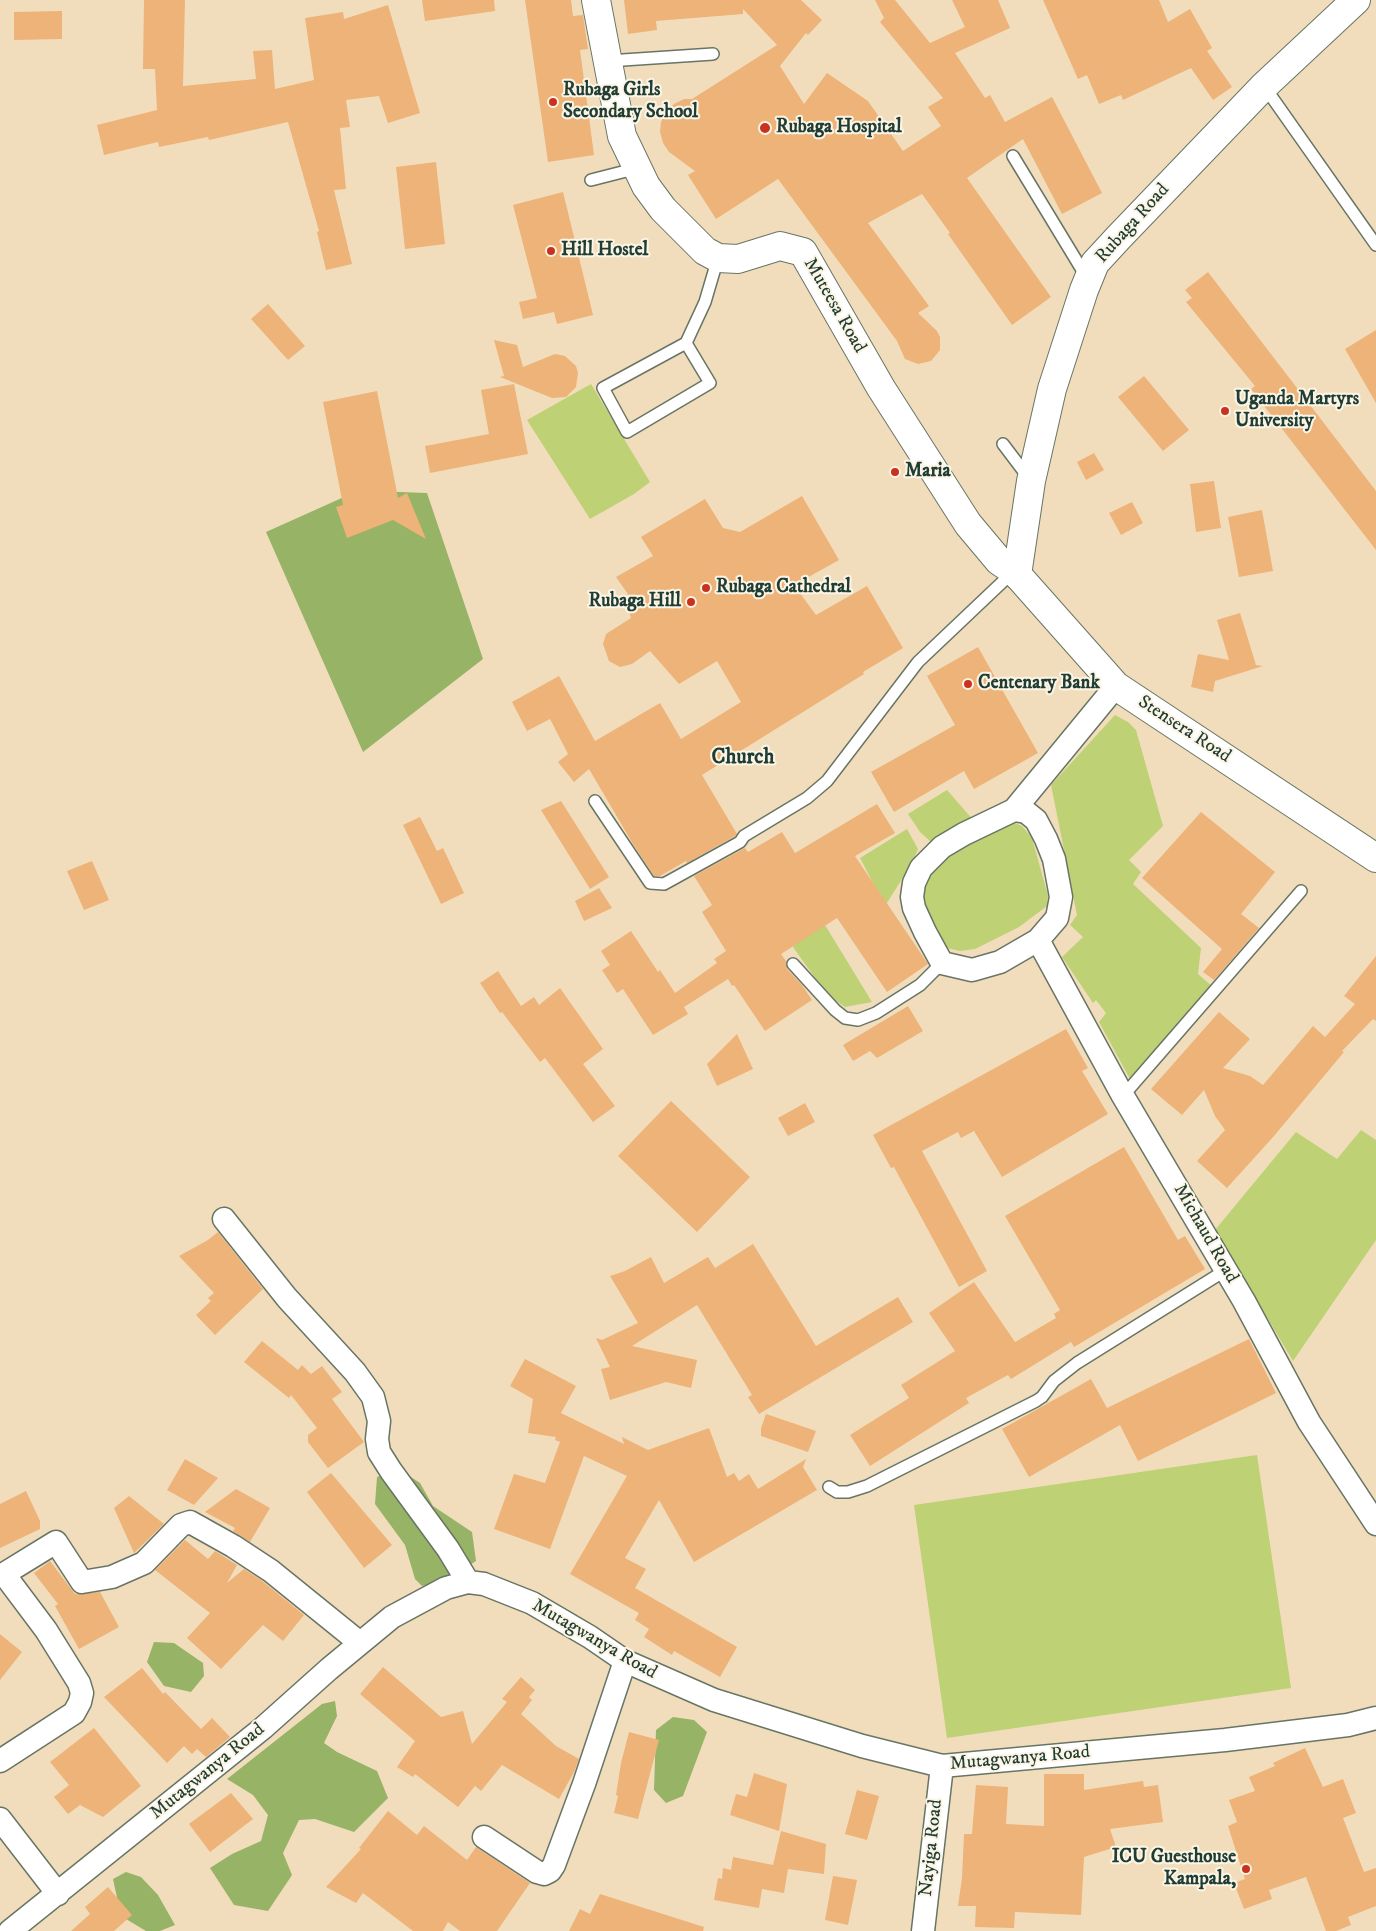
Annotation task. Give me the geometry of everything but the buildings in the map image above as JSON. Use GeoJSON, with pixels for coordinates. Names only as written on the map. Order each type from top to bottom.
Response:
{"type":"FeatureCollection","features":[{"type":"Feature","properties":{"kind":"street"},"geometry":{"type":"LineString","coordinates":[[596,0],[622,136],[646,186],[663,209],[705,250],[718,258]]}},
{"type":"Feature","properties":{"kind":"street","name":"Rubaga Road"},"geometry":{"type":"LineString","coordinates":[[1015,573],[1031,481],[1052,389],[1095,263],[1264,86],[1356,0]]}},
{"type":"Feature","properties":{"kind":"street","name":"Muteesa Road"},"geometry":{"type":"LineString","coordinates":[[718,258],[738,259],[780,246],[803,252],[881,388],[968,524],[998,561],[1015,573]]}},
{"type":"Feature","properties":{"kind":"street","name":"Stensera Road"},"geometry":{"type":"LineString","coordinates":[[1015,573],[1116,686],[1376,858]]}},
{"type":"Feature","properties":{"kind":"street"},"geometry":{"type":"LineString","coordinates":[[1014,810],[1026,812],[1036,820],[1054,859],[1061,897],[1058,918],[1038,940],[1000,962],[972,970],[942,963],[924,932],[914,908],[912,897],[914,883],[921,868],[942,847],[964,834],[1014,810],[1116,686]]}},
{"type":"Feature","properties":{"kind":"street","name":"Michaud Road"},"geometry":{"type":"LineString","coordinates":[[1038,940],[1123,1096],[1226,1270],[1309,1422],[1376,1524]]}},
{"type":"Feature","properties":{"kind":"street"},"geometry":{"type":"LineString","coordinates":[[224,1219],[287,1298],[355,1372],[374,1397],[379,1421],[377,1439],[379,1452],[448,1549],[468,1582]]}},
{"type":"Feature","properties":{"kind":"street"},"geometry":{"type":"LineString","coordinates":[[0,1761],[74,1712],[80,1702],[82,1693],[79,1683],[46,1630],[4,1574],[56,1542],[82,1582],[112,1577],[144,1563],[181,1525],[190,1522],[233,1546],[271,1571],[360,1643]]}},
{"type":"Feature","properties":{"kind":"street","name":"Mutagwanya Road"},"geometry":{"type":"LineString","coordinates":[[10,1931],[263,1728],[392,1617],[446,1588],[468,1582],[484,1584],[532,1603],[625,1661],[714,1700],[862,1746],[942,1766],[1225,1740],[1339,1726],[1376,1718]]}},
{"type":"Feature","properties":{"kind":"street"},"geometry":{"type":"LineString","coordinates":[[484,1837],[537,1872],[544,1874],[550,1871],[554,1865],[584,1784],[625,1661]]}},
{"type":"Feature","properties":{"kind":"street","name":"Nayiga Road"},"geometry":{"type":"LineString","coordinates":[[923,1931],[942,1766]]}},
{"type":"Feature","properties":{"kind":"street"},"geometry":{"type":"LineString","coordinates":[[0,1819],[58,1894]]}},
{"type":"Feature","properties":{"kind":"lane"},"geometry":{"type":"LineString","coordinates":[[608,60],[713,54]]}},
{"type":"Feature","properties":{"kind":"lane"},"geometry":{"type":"LineString","coordinates":[[1264,86],[1376,245]]}},
{"type":"Feature","properties":{"kind":"lane"},"geometry":{"type":"LineString","coordinates":[[1013,156],[1088,279]]}},
{"type":"Feature","properties":{"kind":"lane"},"geometry":{"type":"LineString","coordinates":[[591,180],[638,168]]}},
{"type":"Feature","properties":{"kind":"lane"},"geometry":{"type":"LineString","coordinates":[[686,343],[710,383],[627,432],[602,388],[686,343],[705,302],[718,258]]}},
{"type":"Feature","properties":{"kind":"lane"},"geometry":{"type":"LineString","coordinates":[[1003,444],[1031,481]]}},
{"type":"Feature","properties":{"kind":"lane"},"geometry":{"type":"LineString","coordinates":[[595,801],[650,883],[664,884],[740,842],[744,836],[807,798],[827,781],[918,662],[1015,573]]}},
{"type":"Feature","properties":{"kind":"lane"},"geometry":{"type":"LineString","coordinates":[[1123,1096],[1301,891]]}},
{"type":"Feature","properties":{"kind":"lane"},"geometry":{"type":"LineString","coordinates":[[793,964],[835,1010],[845,1018],[858,1020],[876,1013],[920,985],[942,963]]}},
{"type":"Feature","properties":{"kind":"lane"},"geometry":{"type":"LineString","coordinates":[[829,1487],[837,1492],[848,1492],[867,1486],[1036,1402],[1054,1381],[1077,1363],[1226,1270]]}},
{"type":"Feature","properties":{"kind":"green space"},"geometry":{"type":"Polygon","coordinates":[[[591,384],[650,482],[634,494],[590,519],[527,420],[591,384]]]}},
{"type":"Feature","properties":{"kind":"green space"},"geometry":{"type":"Polygon","coordinates":[[[371,491],[427,493],[483,659],[363,752],[266,532],[344,497],[371,491]]]}},
{"type":"Feature","properties":{"kind":"green space"},"geometry":{"type":"Polygon","coordinates":[[[1115,715],[1128,722],[1136,730],[1163,826],[1129,860],[1141,872],[1133,884],[1201,948],[1198,974],[1213,987],[1130,1079],[1099,1022],[1106,1013],[1096,1000],[1093,1003],[1062,957],[1083,937],[1070,925],[1077,915],[1051,785],[1115,715]]]}},
{"type":"Feature","properties":{"kind":"green space"},"geometry":{"type":"Polygon","coordinates":[[[947,790],[974,821],[939,842],[930,841],[920,832],[908,814],[947,790]]]}},
{"type":"Feature","properties":{"kind":"green space"},"geometry":{"type":"Polygon","coordinates":[[[1010,821],[1022,826],[1032,838],[1048,896],[1047,906],[1019,927],[975,949],[960,951],[947,948],[938,939],[917,893],[942,857],[1010,821]]]}},
{"type":"Feature","properties":{"kind":"green space"},"geometry":{"type":"Polygon","coordinates":[[[907,829],[918,849],[912,863],[885,906],[860,858],[907,829]]]}},
{"type":"Feature","properties":{"kind":"green space"},"geometry":{"type":"Polygon","coordinates":[[[825,925],[872,1002],[845,1007],[835,1000],[816,979],[795,950],[792,945],[825,925]]]}},
{"type":"Feature","properties":{"kind":"green space"},"geometry":{"type":"Polygon","coordinates":[[[1361,1130],[1376,1140],[1376,1240],[1293,1361],[1215,1230],[1296,1132],[1337,1159],[1361,1130]]]}},
{"type":"Feature","properties":{"kind":"green space"},"geometry":{"type":"Polygon","coordinates":[[[1257,1455],[1291,1688],[947,1738],[914,1505],[1257,1455]]]}},
{"type":"Feature","properties":{"kind":"green space"},"geometry":{"type":"Polygon","coordinates":[[[399,1469],[420,1483],[433,1506],[472,1532],[476,1561],[443,1582],[422,1586],[415,1579],[405,1545],[375,1504],[377,1477],[399,1469]]]}},
{"type":"Feature","properties":{"kind":"green space"},"geometry":{"type":"Polygon","coordinates":[[[154,1642],[174,1643],[203,1663],[204,1676],[191,1692],[164,1686],[147,1662],[154,1642]]]}},
{"type":"Feature","properties":{"kind":"green space"},"geometry":{"type":"Polygon","coordinates":[[[335,1701],[337,1716],[324,1743],[337,1752],[377,1771],[388,1798],[354,1832],[315,1819],[299,1820],[283,1853],[292,1875],[268,1911],[234,1905],[210,1868],[232,1854],[261,1841],[268,1815],[253,1795],[227,1779],[322,1704],[335,1701]]]}},
{"type":"Feature","properties":{"kind":"green space"},"geometry":{"type":"Polygon","coordinates":[[[673,1717],[694,1720],[707,1732],[683,1796],[666,1803],[654,1790],[656,1730],[673,1717]]]}},
{"type":"Feature","properties":{"kind":"green space"},"geometry":{"type":"Polygon","coordinates":[[[126,1872],[141,1877],[158,1895],[175,1925],[160,1931],[146,1931],[121,1916],[113,1879],[126,1872]]]}},
{"type":"Feature","properties":{"kind":"place","name":"Rubaga Girls Secondary School"},"geometry":{"type":"Point","coordinates":[553,102]}},
{"type":"Feature","properties":{"kind":"place","name":"Rubaga Hospital"},"geometry":{"type":"Point","coordinates":[765,128]}},
{"type":"Feature","properties":{"kind":"place","name":"Hill Hostel"},"geometry":{"type":"Point","coordinates":[551,251]}},
{"type":"Feature","properties":{"kind":"place","name":"Uganda Martyrs University"},"geometry":{"type":"Point","coordinates":[1225,411]}},
{"type":"Feature","properties":{"kind":"place","name":"Maria"},"geometry":{"type":"Point","coordinates":[895,472]}},
{"type":"Feature","properties":{"kind":"place","name":"Rubaga Cathedral"},"geometry":{"type":"Point","coordinates":[706,588]}},
{"type":"Feature","properties":{"kind":"place","name":"Rubaga Hill"},"geometry":{"type":"Point","coordinates":[691,602]}},
{"type":"Feature","properties":{"kind":"place","name":"Centenary Bank"},"geometry":{"type":"Point","coordinates":[968,684]}},
{"type":"Feature","properties":{"kind":"place","name":"ICU Guesthouse Kampala,"},"geometry":{"type":"Point","coordinates":[1246,1869]}},
{"type":"Feature","properties":{"kind":"district","name":"Church"},"geometry":{"type":"Point","coordinates":[743,759]}}]}
